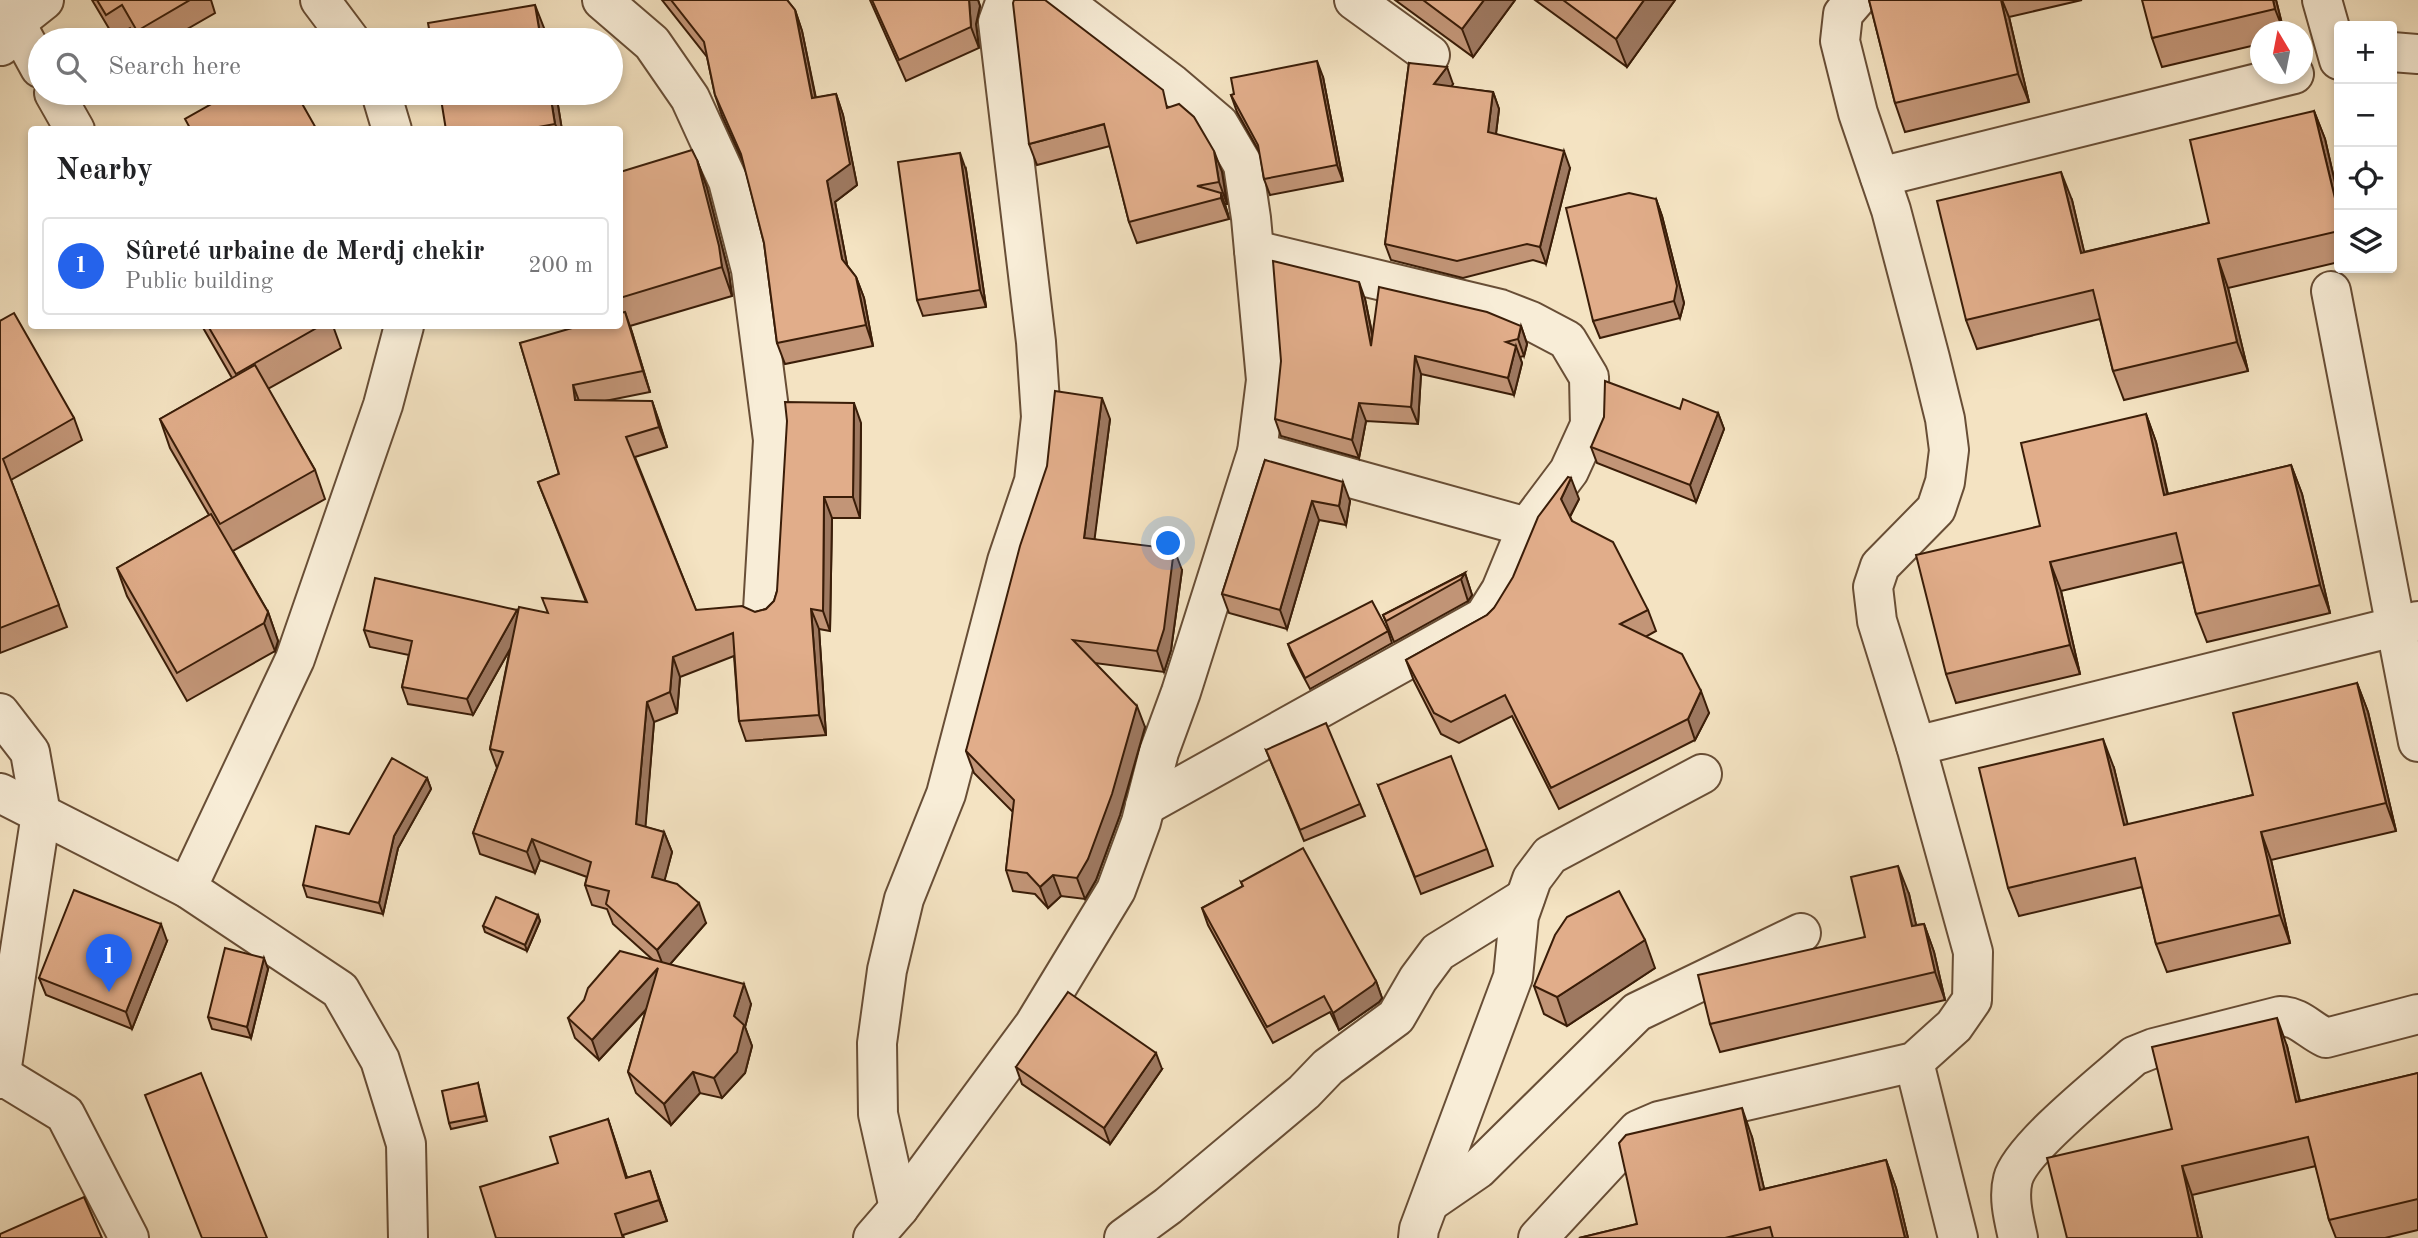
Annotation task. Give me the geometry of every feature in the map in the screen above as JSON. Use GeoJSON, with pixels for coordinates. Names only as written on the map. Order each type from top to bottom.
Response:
{"type":"FeatureCollection","features":[{"type":"Feature","properties":{"kind":"street"},"geometry":{"type":"LineString","coordinates":[[602,0],[652,43],[690,98],[728,181],[751,270],[772,440],[764,610]]}},
{"type":"Feature","properties":{"kind":"street"},"geometry":{"type":"LineString","coordinates":[[899,1208],[878,1114],[877,1043],[887,970],[904,899],[946,794],[1006,561],[1034,481],[1041,417],[1037,342],[998,22],[1006,0]]}},
{"type":"Feature","properties":{"kind":"street"},"geometry":{"type":"LineString","coordinates":[[873,1238],[899,1208],[1034,1025],[1116,890],[1257,452],[1266,380],[1243,164],[1219,124],[1172,84],[1061,0]]}},
{"type":"Feature","properties":{"kind":"street"},"geometry":{"type":"LineString","coordinates":[[1354,0],[1430,55]]}},
{"type":"Feature","properties":{"kind":"street"},"geometry":{"type":"LineString","coordinates":[[1538,1238],[1638,1130],[1659,1121],[1914,1062],[1954,1026],[1972,1000],[1973,952],[1916,746],[1877,621],[1873,587],[1880,566],[1936,509],[1945,482],[1949,450],[1945,419],[1891,210],[1858,113],[1840,41],[1843,14],[1855,0]]}},
{"type":"Feature","properties":{"kind":"street"},"geometry":{"type":"LineString","coordinates":[[2322,0],[2334,43]]}},
{"type":"Feature","properties":{"kind":"street"},"geometry":{"type":"LineString","coordinates":[[323,1],[342,28]]}},
{"type":"Feature","properties":{"kind":"street"},"geometry":{"type":"LineString","coordinates":[[15,18],[28,44]]}},
{"type":"Feature","properties":{"kind":"street"},"geometry":{"type":"LineString","coordinates":[[2397,52],[2418,54]]}},
{"type":"Feature","properties":{"kind":"street"},"geometry":{"type":"LineString","coordinates":[[2313,68],[2334,62]]}},
{"type":"Feature","properties":{"kind":"street"},"geometry":{"type":"LineString","coordinates":[[1880,177],[2254,84]]}},
{"type":"Feature","properties":{"kind":"street"},"geometry":{"type":"LineString","coordinates":[[61,105],[73,126]]}},
{"type":"Feature","properties":{"kind":"street"},"geometry":{"type":"LineString","coordinates":[[385,105],[391,126]]}},
{"type":"Feature","properties":{"kind":"street"},"geometry":{"type":"LineString","coordinates":[[1145,806],[1484,617],[1502,590],[1527,527],[1569,471],[1590,425],[1590,377],[1567,340],[1531,321],[1500,309],[1254,250]]}},
{"type":"Feature","properties":{"kind":"street"},"geometry":{"type":"LineString","coordinates":[[2331,291],[2407,624],[2418,742]]}},
{"type":"Feature","properties":{"kind":"street"},"geometry":{"type":"LineString","coordinates":[[187,888],[295,659],[383,405],[403,329]]}},
{"type":"Feature","properties":{"kind":"street"},"geometry":{"type":"LineString","coordinates":[[1257,452],[1527,527]]}},
{"type":"Feature","properties":{"kind":"street"},"geometry":{"type":"LineString","coordinates":[[1916,746],[2407,624]]}},
{"type":"Feature","properties":{"kind":"street"},"geometry":{"type":"LineString","coordinates":[[0,713],[30,752],[41,814],[1,1077],[65,1114],[129,1238]]}},
{"type":"Feature","properties":{"kind":"street"},"geometry":{"type":"LineString","coordinates":[[1418,1238],[1513,977],[1519,916],[1532,879],[1550,855],[1702,774]]}},
{"type":"Feature","properties":{"kind":"street"},"geometry":{"type":"LineString","coordinates":[[0,793],[187,888],[340,990],[380,1060],[406,1144],[408,1238]]}},
{"type":"Feature","properties":{"kind":"street"},"geometry":{"type":"LineString","coordinates":[[1124,1238],[1168,1206],[1304,1092],[1328,1067],[1396,1017],[1418,979],[1438,952],[1525,898]]}},
{"type":"Feature","properties":{"kind":"street"},"geometry":{"type":"LineString","coordinates":[[1430,1202],[1478,1169],[1636,1012],[1801,933]]}},
{"type":"Feature","properties":{"kind":"street"},"geometry":{"type":"LineString","coordinates":[[2018,1238],[2012,1213],[2012,1179],[2029,1150],[2134,1056],[2154,1048],[2280,1016],[2292,1016],[2314,1033],[2326,1038],[2418,1014]]}},
{"type":"Feature","properties":{"kind":"street"},"geometry":{"type":"LineString","coordinates":[[1914,1062],[1958,1238]]}},
{"type":"Feature","properties":{"kind":"building"},"geometry":{"type":"Polygon","coordinates":[[[97,0],[190,0],[142,28],[135,28],[122,5],[106,15],[97,0]]]}},
{"type":"Feature","properties":{"kind":"building"},"geometry":{"type":"Polygon","coordinates":[[[671,0],[787,0],[795,10],[812,98],[836,94],[850,164],[827,181],[842,259],[856,277],[866,325],[777,343],[764,243],[741,154],[715,95],[704,42],[671,0]]]}},
{"type":"Feature","properties":{"kind":"building"},"geometry":{"type":"Polygon","coordinates":[[[872,0],[969,0],[971,27],[899,60],[872,0]]]}},
{"type":"Feature","properties":{"kind":"building"},"geometry":{"type":"Polygon","coordinates":[[[1014,0],[1045,0],[1163,90],[1167,108],[1179,104],[1194,117],[1214,151],[1219,182],[1197,186],[1221,193],[1221,198],[1129,222],[1104,124],[1029,144],[1014,0]]]}},
{"type":"Feature","properties":{"kind":"building"},"geometry":{"type":"Polygon","coordinates":[[[1423,0],[1484,0],[1462,29],[1423,0]]]}},
{"type":"Feature","properties":{"kind":"building"},"geometry":{"type":"Polygon","coordinates":[[[1563,0],[1644,0],[1616,39],[1563,0]]]}},
{"type":"Feature","properties":{"kind":"building"},"geometry":{"type":"Polygon","coordinates":[[[1869,0],[2001,0],[2018,74],[1895,103],[1869,0]]]}},
{"type":"Feature","properties":{"kind":"building"},"geometry":{"type":"Polygon","coordinates":[[[2142,0],[2273,0],[2275,9],[2152,38],[2142,0]]]}},
{"type":"Feature","properties":{"kind":"building"},"geometry":{"type":"Polygon","coordinates":[[[535,5],[539,28],[429,28],[428,23],[535,5]]]}},
{"type":"Feature","properties":{"kind":"building"},"geometry":{"type":"Polygon","coordinates":[[[1317,61],[1337,165],[1264,179],[1258,145],[1231,95],[1234,94],[1231,78],[1317,61]]]}},
{"type":"Feature","properties":{"kind":"building"},"geometry":{"type":"Polygon","coordinates":[[[1409,63],[1447,67],[1434,84],[1493,92],[1488,132],[1564,151],[1540,247],[1527,244],[1457,261],[1385,244],[1409,63]]]}},
{"type":"Feature","properties":{"kind":"building"},"geometry":{"type":"Polygon","coordinates":[[[210,105],[303,105],[315,126],[189,126],[185,119],[210,105]]]}},
{"type":"Feature","properties":{"kind":"building"},"geometry":{"type":"Polygon","coordinates":[[[442,105],[552,105],[555,124],[544,126],[445,126],[442,105]]]}},
{"type":"Feature","properties":{"kind":"building"},"geometry":{"type":"Polygon","coordinates":[[[2314,111],[2334,194],[2334,232],[2218,259],[2237,342],[2113,371],[2093,290],[1966,320],[1937,201],[2061,172],[2081,253],[2209,223],[2190,140],[2314,111]]]}},
{"type":"Feature","properties":{"kind":"building"},"geometry":{"type":"Polygon","coordinates":[[[692,150],[697,160],[722,267],[623,297],[623,171],[692,150]]]}},
{"type":"Feature","properties":{"kind":"building"},"geometry":{"type":"Polygon","coordinates":[[[960,153],[980,290],[917,300],[898,162],[960,153]]]}},
{"type":"Feature","properties":{"kind":"building"},"geometry":{"type":"Polygon","coordinates":[[[1629,193],[1656,199],[1677,286],[1674,301],[1593,321],[1566,208],[1629,193]]]}},
{"type":"Feature","properties":{"kind":"building"},"geometry":{"type":"Polygon","coordinates":[[[1273,261],[1359,282],[1371,346],[1379,287],[1487,312],[1521,326],[1518,339],[1506,342],[1516,346],[1508,378],[1415,356],[1411,407],[1359,403],[1352,440],[1275,419],[1281,361],[1273,261]]]}},
{"type":"Feature","properties":{"kind":"building"},"geometry":{"type":"Polygon","coordinates":[[[623,312],[643,371],[573,385],[575,400],[652,401],[659,427],[626,437],[696,610],[742,606],[755,612],[766,609],[774,601],[777,591],[787,421],[785,402],[854,403],[853,497],[824,497],[823,611],[811,609],[819,715],[739,721],[733,633],[673,657],[670,692],[647,702],[636,824],[664,832],[652,877],[677,884],[699,903],[657,950],[606,904],[609,891],[585,885],[591,862],[532,839],[527,852],[473,833],[503,752],[490,749],[519,607],[548,613],[542,598],[587,602],[538,482],[559,474],[520,343],[569,329],[623,329],[623,312]]]}},
{"type":"Feature","properties":{"kind":"building"},"geometry":{"type":"Polygon","coordinates":[[[14,313],[74,418],[3,459],[59,605],[0,628],[0,321],[14,313]]]}},
{"type":"Feature","properties":{"kind":"building"},"geometry":{"type":"Polygon","coordinates":[[[210,329],[315,329],[236,374],[210,329]]]}},
{"type":"Feature","properties":{"kind":"building"},"geometry":{"type":"Polygon","coordinates":[[[255,365],[315,470],[220,524],[160,419],[255,365]]]}},
{"type":"Feature","properties":{"kind":"building"},"geometry":{"type":"Polygon","coordinates":[[[1605,381],[1680,409],[1683,399],[1718,413],[1690,485],[1591,447],[1604,417],[1605,381]]]}},
{"type":"Feature","properties":{"kind":"building"},"geometry":{"type":"Polygon","coordinates":[[[1055,391],[1102,398],[1084,538],[1174,549],[1164,629],[1157,651],[1073,640],[1137,706],[1112,794],[1088,859],[1077,878],[1053,875],[1040,887],[1027,873],[1006,870],[1014,800],[966,751],[1020,546],[1047,466],[1055,391]]]}},
{"type":"Feature","properties":{"kind":"building"},"geometry":{"type":"Polygon","coordinates":[[[2146,414],[2164,495],[2291,465],[2320,585],[2196,614],[2176,533],[2050,562],[2070,645],[1946,674],[1916,555],[2040,526],[2021,443],[2146,414]]]}},
{"type":"Feature","properties":{"kind":"building"},"geometry":{"type":"Polygon","coordinates":[[[1265,460],[1343,482],[1339,506],[1312,501],[1280,610],[1222,594],[1265,460]]]}},
{"type":"Feature","properties":{"kind":"building"},"geometry":{"type":"Polygon","coordinates":[[[1568,477],[1571,478],[1561,499],[1572,521],[1613,542],[1648,610],[1620,624],[1682,654],[1701,691],[1688,719],[1551,788],[1505,695],[1451,722],[1434,713],[1406,660],[1487,615],[1494,608],[1513,577],[1538,517],[1568,477]]]}},
{"type":"Feature","properties":{"kind":"building"},"geometry":{"type":"Polygon","coordinates":[[[211,514],[268,612],[264,623],[177,673],[117,568],[211,514]]]}},
{"type":"Feature","properties":{"kind":"building"},"geometry":{"type":"Polygon","coordinates":[[[1465,573],[1461,579],[1386,621],[1383,615],[1465,573]]]}},
{"type":"Feature","properties":{"kind":"building"},"geometry":{"type":"Polygon","coordinates":[[[375,578],[517,610],[467,699],[402,687],[412,641],[364,630],[375,578]]]}},
{"type":"Feature","properties":{"kind":"building"},"geometry":{"type":"Polygon","coordinates":[[[1372,601],[1388,631],[1305,678],[1288,644],[1372,601]]]}},
{"type":"Feature","properties":{"kind":"building"},"geometry":{"type":"Polygon","coordinates":[[[2357,683],[2386,803],[2261,832],[2280,915],[2156,944],[2135,858],[2008,888],[1979,768],[2103,739],[2124,825],[2253,795],[2233,713],[2357,683]]]}},
{"type":"Feature","properties":{"kind":"building"},"geometry":{"type":"Polygon","coordinates":[[[1326,723],[1360,804],[1300,830],[1266,750],[1326,723]]]}},
{"type":"Feature","properties":{"kind":"building"},"geometry":{"type":"Polygon","coordinates":[[[1451,756],[1487,849],[1415,877],[1378,785],[1451,756]]]}},
{"type":"Feature","properties":{"kind":"building"},"geometry":{"type":"Polygon","coordinates":[[[392,758],[427,778],[394,836],[379,903],[303,885],[316,826],[349,834],[392,758]]]}},
{"type":"Feature","properties":{"kind":"building"},"geometry":{"type":"Polygon","coordinates":[[[1303,848],[1376,981],[1333,1013],[1324,996],[1267,1027],[1202,908],[1243,886],[1241,882],[1303,848]]]}},
{"type":"Feature","properties":{"kind":"building"},"geometry":{"type":"Polygon","coordinates":[[[1898,866],[1912,926],[1924,924],[1935,972],[1710,1024],[1698,975],[1865,937],[1851,877],[1898,866]]]}},
{"type":"Feature","properties":{"kind":"building"},"geometry":{"type":"Polygon","coordinates":[[[74,890],[161,924],[126,1012],[39,978],[74,890]]]}},
{"type":"Feature","properties":{"kind":"building"},"geometry":{"type":"Polygon","coordinates":[[[1619,891],[1645,940],[1557,997],[1534,986],[1555,935],[1567,917],[1619,891]]]}},
{"type":"Feature","properties":{"kind":"building"},"geometry":{"type":"Polygon","coordinates":[[[496,897],[538,915],[525,945],[483,926],[496,897]]]}},
{"type":"Feature","properties":{"kind":"building"},"geometry":{"type":"Polygon","coordinates":[[[225,948],[264,958],[247,1027],[208,1017],[225,948]]]}},
{"type":"Feature","properties":{"kind":"building"},"geometry":{"type":"Polygon","coordinates":[[[620,951],[744,984],[734,1016],[744,1025],[737,1052],[714,1078],[693,1072],[664,1104],[628,1072],[658,968],[592,1040],[568,1018],[584,1000],[588,988],[620,951]]]}},
{"type":"Feature","properties":{"kind":"building"},"geometry":{"type":"Polygon","coordinates":[[[1068,992],[1156,1053],[1104,1128],[1016,1067],[1068,992]]]}},
{"type":"Feature","properties":{"kind":"building"},"geometry":{"type":"Polygon","coordinates":[[[2277,1018],[2296,1102],[2418,1073],[2418,1199],[2329,1220],[2308,1137],[2182,1166],[2198,1238],[2067,1238],[2047,1158],[2172,1129],[2152,1047],[2277,1018]]]}},
{"type":"Feature","properties":{"kind":"building"},"geometry":{"type":"Polygon","coordinates":[[[201,1073],[267,1238],[202,1238],[145,1095],[201,1073]]]}},
{"type":"Feature","properties":{"kind":"building"},"geometry":{"type":"Polygon","coordinates":[[[478,1083],[485,1116],[449,1123],[442,1091],[478,1083]]]}},
{"type":"Feature","properties":{"kind":"building"},"geometry":{"type":"Polygon","coordinates":[[[1742,1108],[1760,1190],[1886,1160],[1905,1238],[1773,1238],[1770,1227],[1725,1238],[1579,1238],[1637,1224],[1619,1143],[1626,1135],[1742,1108]]]}},
{"type":"Feature","properties":{"kind":"building"},"geometry":{"type":"Polygon","coordinates":[[[608,1119],[626,1178],[650,1171],[659,1200],[615,1214],[623,1238],[496,1238],[480,1187],[558,1163],[550,1137],[608,1119]]]}},
{"type":"Feature","properties":{"kind":"building"},"geometry":{"type":"Polygon","coordinates":[[[84,1197],[102,1238],[0,1238],[0,1234],[84,1197]]]}},
{"type":"Feature","properties":{"kind":"place","name":"Sûreté urbaine de Merdj chekir"},"geometry":{"type":"Point","coordinates":[109,992]}}]}
